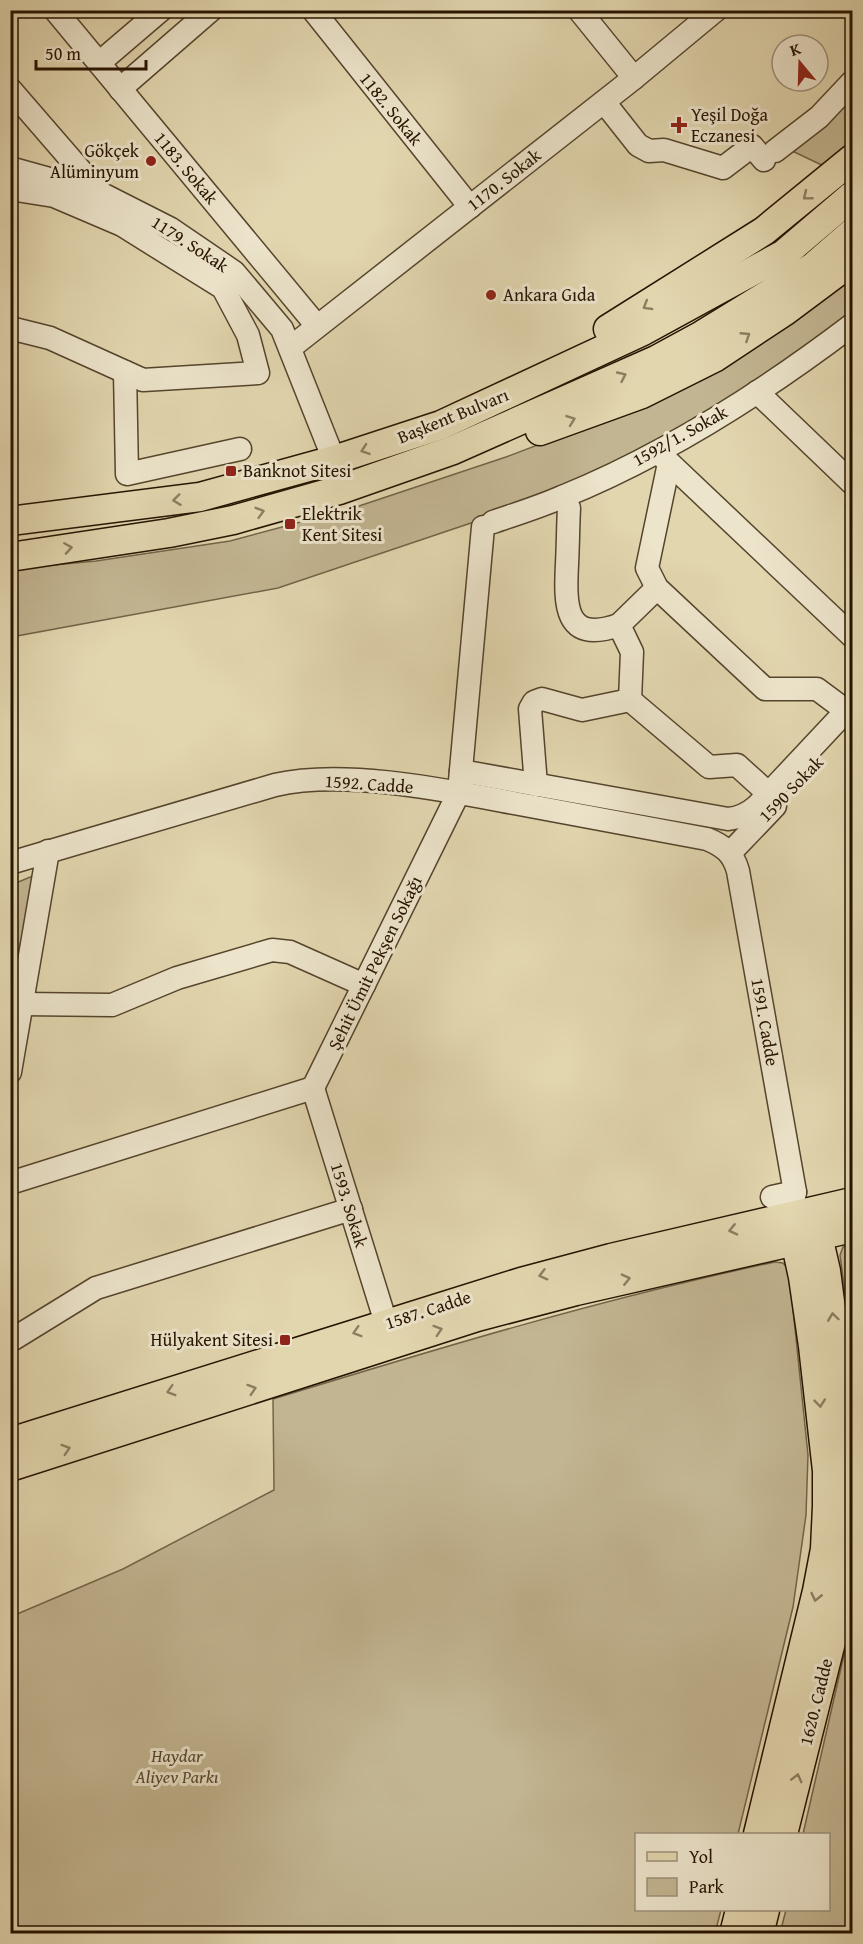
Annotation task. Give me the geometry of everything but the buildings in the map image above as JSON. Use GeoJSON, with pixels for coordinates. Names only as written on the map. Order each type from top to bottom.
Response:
{"type":"FeatureCollection","features":[{"type":"Feature","properties":{"kind":"main road"},"geometry":{"type":"LineString","coordinates":[[441,425],[537,367],[619,323],[764,231],[852,159]]}},
{"type":"Feature","properties":{"kind":"main road","name":"Başkent Bulvarı"},"geometry":{"type":"LineString","coordinates":[[10,521],[201,497],[334,460],[441,425],[643,331],[784,254],[852,196]]}},
{"type":"Feature","properties":{"kind":"main road","name":"Başkent Bulvarı"},"geometry":{"type":"LineString","coordinates":[[10,557],[169,533],[233,520],[339,490],[453,450],[656,360],[702,335],[813,267],[852,232]]}},
{"type":"Feature","properties":{"kind":"main road"},"geometry":{"type":"LineString","coordinates":[[453,450],[548,429],[642,394],[714,358],[785,311],[852,261]]}},
{"type":"Feature","properties":{"kind":"main road","name":"1587. Cadde"},"geometry":{"type":"LineString","coordinates":[[10,1442],[541,1276],[852,1202]]}},
{"type":"Feature","properties":{"kind":"main road","name":"1587. Cadde"},"geometry":{"type":"LineString","coordinates":[[10,1467],[797,1216],[852,1228]]}},
{"type":"Feature","properties":{"kind":"main road","name":"1620. Cadde"},"geometry":{"type":"LineString","coordinates":[[758,1833],[817,1591],[825,1549],[826,1470],[797,1216]]}},
{"type":"Feature","properties":{"kind":"main road","name":"1620. Cadde"},"geometry":{"type":"LineString","coordinates":[[783,1833],[842,1598],[848,1552],[849,1466],[846,1424],[826,1270],[797,1216]]}},
{"type":"Feature","properties":{"kind":"main road"},"geometry":{"type":"LineString","coordinates":[[734,1934],[740,1911]]}},
{"type":"Feature","properties":{"kind":"main road"},"geometry":{"type":"LineString","coordinates":[[759,1934],[765,1911]]}},
{"type":"Feature","properties":{"kind":"street","name":"1183. Sokak"},"geometry":{"type":"LineString","coordinates":[[55,10],[317,326]]}},
{"type":"Feature","properties":{"kind":"street"},"geometry":{"type":"LineString","coordinates":[[99,63],[160,10]]}},
{"type":"Feature","properties":{"kind":"street"},"geometry":{"type":"LineString","coordinates":[[120,89],[211,10]]}},
{"type":"Feature","properties":{"kind":"street","name":"1182. Sokak"},"geometry":{"type":"LineString","coordinates":[[313,10],[470,207]]}},
{"type":"Feature","properties":{"kind":"street"},"geometry":{"type":"LineString","coordinates":[[579,10],[634,78]]}},
{"type":"Feature","properties":{"kind":"street","name":"1170. Sokak"},"geometry":{"type":"LineString","coordinates":[[290,348],[604,102],[716,10]]}},
{"type":"Feature","properties":{"kind":"street"},"geometry":{"type":"LineString","coordinates":[[604,102],[638,145],[649,151],[664,150],[723,168],[752,146],[770,156],[819,117],[852,82]]}},
{"type":"Feature","properties":{"kind":"street"},"geometry":{"type":"LineString","coordinates":[[10,89],[100,193]]}},
{"type":"Feature","properties":{"kind":"street","name":"1179. Sokak"},"geometry":{"type":"LineString","coordinates":[[10,168],[100,193],[171,229],[234,272],[282,329],[334,460]]}},
{"type":"Feature","properties":{"kind":"street"},"geometry":{"type":"LineString","coordinates":[[10,189],[54,196],[122,225],[223,288],[248,335],[258,374],[143,380],[50,338],[10,328]]}},
{"type":"Feature","properties":{"kind":"street","name":"1592/1. Sokak"},"geometry":{"type":"LineString","coordinates":[[488,524],[663,457],[757,392],[849,333]]}},
{"type":"Feature","properties":{"kind":"street"},"geometry":{"type":"LineString","coordinates":[[125,372],[127,474],[240,449]]}},
{"type":"Feature","properties":{"kind":"street"},"geometry":{"type":"LineString","coordinates":[[757,392],[852,483]]}},
{"type":"Feature","properties":{"kind":"street"},"geometry":{"type":"LineString","coordinates":[[460,782],[536,785],[728,819],[745,816],[751,812],[851,717],[818,689],[765,689],[657,588],[647,568],[663,457]]}},
{"type":"Feature","properties":{"kind":"street"},"geometry":{"type":"LineString","coordinates":[[663,457],[852,636]]}},
{"type":"Feature","properties":{"kind":"street"},"geometry":{"type":"LineString","coordinates":[[562,497],[569,507],[565,592],[568,611],[574,621],[583,628],[595,630],[605,630],[619,625],[657,588]]}},
{"type":"Feature","properties":{"kind":"street","name":"Şehit Ümit Pekşen Sokağı"},"geometry":{"type":"LineString","coordinates":[[313,1088],[460,782],[488,524]]}},
{"type":"Feature","properties":{"kind":"street"},"geometry":{"type":"LineString","coordinates":[[619,625],[632,652],[630,700]]}},
{"type":"Feature","properties":{"kind":"street"},"geometry":{"type":"LineString","coordinates":[[536,785],[530,709],[534,702],[542,699],[582,710],[630,700]]}},
{"type":"Feature","properties":{"kind":"street"},"geometry":{"type":"LineString","coordinates":[[630,700],[709,767],[737,765],[769,794]]}},
{"type":"Feature","properties":{"kind":"street","name":"1590 Sokak"},"geometry":{"type":"LineString","coordinates":[[730,853],[851,717]]}},
{"type":"Feature","properties":{"kind":"street","name":"1592. Cadde"},"geometry":{"type":"LineString","coordinates":[[10,863],[275,785],[293,781],[355,780],[460,782],[707,839],[722,846],[730,853]]}},
{"type":"Feature","properties":{"kind":"street"},"geometry":{"type":"LineString","coordinates":[[10,1072],[48,851]]}},
{"type":"Feature","properties":{"kind":"street","name":"1591. Cadde"},"geometry":{"type":"LineString","coordinates":[[730,853],[738,871],[797,1216]]}},
{"type":"Feature","properties":{"kind":"street"},"geometry":{"type":"LineString","coordinates":[[22,1004],[111,1005],[177,978],[272,950],[290,952],[364,985]]}},
{"type":"Feature","properties":{"kind":"street"},"geometry":{"type":"LineString","coordinates":[[10,1183],[313,1088]]}},
{"type":"Feature","properties":{"kind":"street","name":"1593. Sokak"},"geometry":{"type":"LineString","coordinates":[[313,1088],[386,1323]]}},
{"type":"Feature","properties":{"kind":"street"},"geometry":{"type":"LineString","coordinates":[[10,1341],[96,1288],[351,1209]]}},
{"type":"Feature","properties":{"kind":"green space"},"geometry":{"type":"Polygon","coordinates":[[[852,97],[852,145],[826,167],[788,149],[852,97]]]}},
{"type":"Feature","properties":{"kind":"green space"},"geometry":{"type":"Polygon","coordinates":[[[852,275],[852,316],[783,368],[650,448],[477,521],[278,588],[11,637],[11,569],[96,561],[230,541],[353,508],[506,457],[664,397],[852,275]]]}},
{"type":"Feature","properties":{"kind":"green space"},"geometry":{"type":"Polygon","coordinates":[[[35,875],[16,965],[11,965],[11,885],[35,875]]]}},
{"type":"Feature","properties":{"kind":"green space"},"geometry":{"type":"Polygon","coordinates":[[[852,1242],[852,1347],[840,1255],[843,1247],[852,1242]]]}},
{"type":"Feature","properties":{"kind":"green space","name":"Haydar Aliyev Parkı"},"geometry":{"type":"Polygon","coordinates":[[[775,1262],[783,1263],[789,1270],[808,1455],[806,1515],[793,1607],[738,1833],[635,1833],[635,1911],[721,1911],[715,1933],[11,1933],[10,1617],[123,1569],[274,1490],[273,1399],[460,1343],[711,1276],[775,1262]]]}},
{"type":"Feature","properties":{"kind":"green space"},"geometry":{"type":"Polygon","coordinates":[[[852,1620],[852,1933],[780,1933],[786,1911],[830,1911],[830,1833],[803,1833],[852,1620]]]}},
{"type":"Feature","properties":{"kind":"place","name":"Yeşil Doğa Eczanesi"},"geometry":{"type":"Point","coordinates":[679,125]}},
{"type":"Feature","properties":{"kind":"place","name":"Gökçek Alüminyum"},"geometry":{"type":"Point","coordinates":[151,161]}},
{"type":"Feature","properties":{"kind":"place","name":"Ankara Gıda"},"geometry":{"type":"Point","coordinates":[491,295]}},
{"type":"Feature","properties":{"kind":"place","name":"Banknot Sitesi"},"geometry":{"type":"Point","coordinates":[231,471]}},
{"type":"Feature","properties":{"kind":"place","name":"Elektrik Kent Sitesi"},"geometry":{"type":"Point","coordinates":[290,524]}},
{"type":"Feature","properties":{"kind":"place","name":"Hülyakent Sitesi"},"geometry":{"type":"Point","coordinates":[285,1340]}}]}
